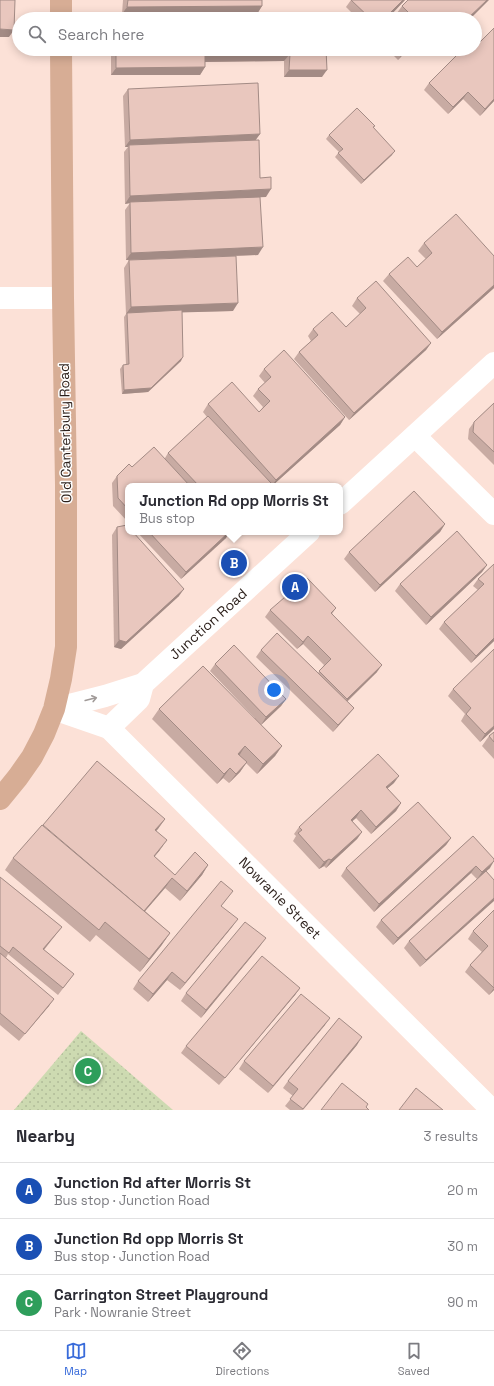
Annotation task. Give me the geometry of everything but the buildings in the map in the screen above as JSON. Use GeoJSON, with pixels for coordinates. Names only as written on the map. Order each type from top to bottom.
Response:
{"type":"FeatureCollection","features":[{"type":"Feature","properties":{"kind":"main road"},"geometry":{"type":"LineString","coordinates":[[61,0],[61,12]]}},
{"type":"Feature","properties":{"kind":"main road","name":"Old Canterbury Road"},"geometry":{"type":"LineString","coordinates":[[0,799],[32,757],[44,734],[54,709],[66,647],[66,486],[61,56]]}},
{"type":"Feature","properties":{"kind":"street"},"geometry":{"type":"LineString","coordinates":[[0,298],[63,298]]}},
{"type":"Feature","properties":{"kind":"street"},"geometry":{"type":"LineString","coordinates":[[343,501],[494,363]]}},
{"type":"Feature","properties":{"kind":"street"},"geometry":{"type":"LineString","coordinates":[[414,436],[494,514]]}},
{"type":"Feature","properties":{"kind":"street","name":"Junction Road"},"geometry":{"type":"LineString","coordinates":[[54,709],[105,696],[143,684],[306,535]]}},
{"type":"Feature","properties":{"kind":"street","name":"Junction Road"},"geometry":{"type":"LineString","coordinates":[[109,728],[139,699],[143,684]]}},
{"type":"Feature","properties":{"kind":"street","name":"Nowranie Street"},"geometry":{"type":"LineString","coordinates":[[54,709],[109,728],[492,1110]]}},
{"type":"Feature","properties":{"kind":"green space"},"geometry":{"type":"Polygon","coordinates":[[[81,1031],[173,1110],[14,1110],[81,1031]]]}},
{"type":"Feature","properties":{"kind":"place","name":"Junction Rd opp Morris St"},"geometry":{"type":"Point","coordinates":[234,563]}},
{"type":"Feature","properties":{"kind":"place","name":"Junction Rd after Morris St"},"geometry":{"type":"Point","coordinates":[295,587]}},
{"type":"Feature","properties":{"kind":"place","name":"Carrington Street Playground"},"geometry":{"type":"Point","coordinates":[88,1071]}}]}
